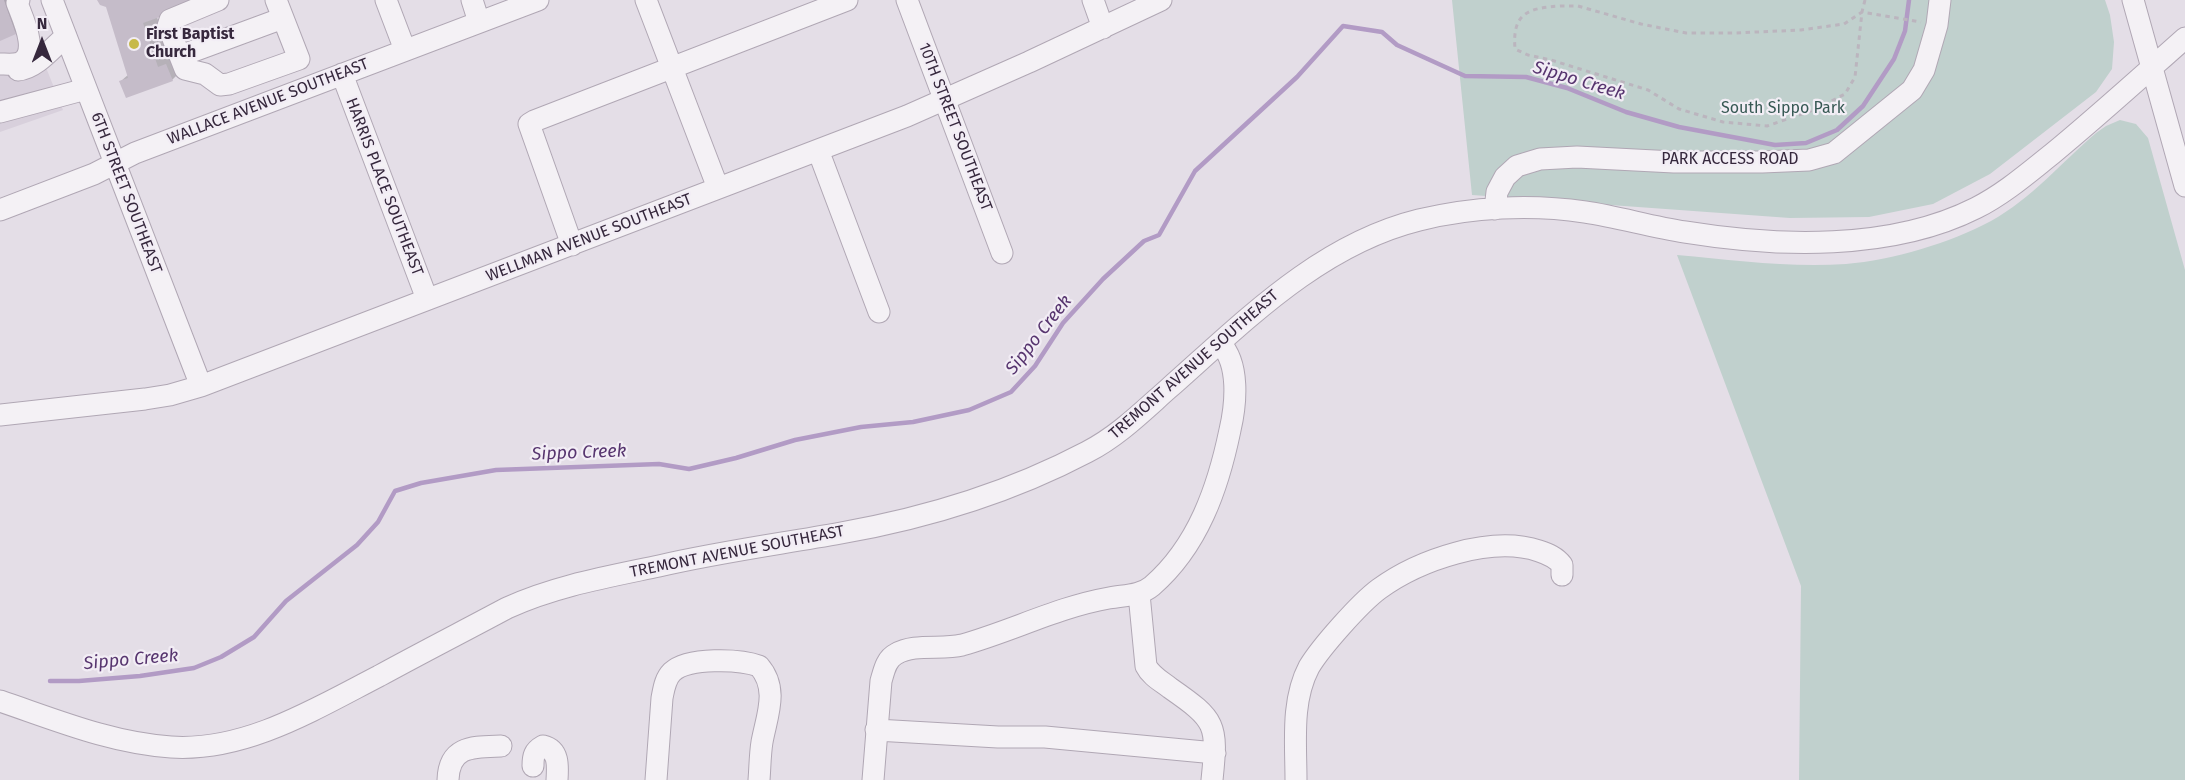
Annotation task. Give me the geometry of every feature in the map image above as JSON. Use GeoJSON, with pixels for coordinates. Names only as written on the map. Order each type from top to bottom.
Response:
{"type":"FeatureCollection","features":[{"type":"Feature","properties":{"kind":"street"},"geometry":{"type":"LineString","coordinates":[[0,65],[19,63],[27,57],[30,48],[18,0]]}},
{"type":"Feature","properties":{"kind":"street","name":"6TH STREET SOUTHEAST"},"geometry":{"type":"LineString","coordinates":[[52,0],[201,386]]}},
{"type":"Feature","properties":{"kind":"street"},"geometry":{"type":"LineString","coordinates":[[218,0],[170,20],[168,26],[185,69],[205,74],[220,85],[229,84],[299,59]]}},
{"type":"Feature","properties":{"kind":"street"},"geometry":{"type":"LineString","coordinates":[[386,0],[405,50]]}},
{"type":"Feature","properties":{"kind":"street"},"geometry":{"type":"LineString","coordinates":[[472,0],[479,22]]}},
{"type":"Feature","properties":{"kind":"street"},"geometry":{"type":"LineString","coordinates":[[646,0],[718,188]]}},
{"type":"Feature","properties":{"kind":"street"},"geometry":{"type":"LineString","coordinates":[[572,245],[529,124],[847,0]]}},
{"type":"Feature","properties":{"kind":"street","name":"10TH STREET SOUTHEAST"},"geometry":{"type":"LineString","coordinates":[[907,0],[1002,253]]}},
{"type":"Feature","properties":{"kind":"street"},"geometry":{"type":"LineString","coordinates":[[1093,0],[1103,28]]}},
{"type":"Feature","properties":{"kind":"street","name":"WELLMAN AVENUE SOUTHEAST"},"geometry":{"type":"LineString","coordinates":[[0,415],[146,399],[201,386],[945,100],[1161,0]]}},
{"type":"Feature","properties":{"kind":"street","name":"PARK ACCESS ROAD"},"geometry":{"type":"LineString","coordinates":[[1495,209],[1497,192],[1505,177],[1517,166],[1540,159],[1577,157],[1674,162],[1762,162],[1809,160],[1834,153],[1912,90],[1924,70],[1937,25],[1940,0]]}},
{"type":"Feature","properties":{"kind":"street"},"geometry":{"type":"LineString","coordinates":[[2133,0],[2185,186]]}},
{"type":"Feature","properties":{"kind":"street","name":"WALLACE AVENUE SOUTHEAST"},"geometry":{"type":"LineString","coordinates":[[0,210],[94,174],[135,153],[527,2]]}},
{"type":"Feature","properties":{"kind":"street"},"geometry":{"type":"LineString","coordinates":[[180,56],[280,9],[310,86]]}},
{"type":"Feature","properties":{"kind":"street"},"geometry":{"type":"LineString","coordinates":[[0,65],[7,71],[22,70],[36,62],[66,36]]}},
{"type":"Feature","properties":{"kind":"street","name":"TREMONT AVENUE SOUTHEAST"},"geometry":{"type":"LineString","coordinates":[[0,701],[104,736],[127,741],[171,747],[209,745],[267,730],[318,708],[507,608],[537,595],[695,557],[844,533],[985,496],[1029,479],[1087,452],[1119,432],[1299,277],[1371,235],[1419,220],[1495,209],[1560,209],[1686,232],[1751,240],[1821,242],[1895,236],[1925,229],[1962,215],[2002,193],[2069,140],[2185,38]]}},
{"type":"Feature","properties":{"kind":"street","name":"HARRIS PLACE SOUTHEAST"},"geometry":{"type":"LineString","coordinates":[[342,74],[427,299]]}},
{"type":"Feature","properties":{"kind":"street"},"geometry":{"type":"LineString","coordinates":[[0,112],[86,89]]}},
{"type":"Feature","properties":{"kind":"street"},"geometry":{"type":"LineString","coordinates":[[818,150],[879,312]]}},
{"type":"Feature","properties":{"kind":"street"},"geometry":{"type":"LineString","coordinates":[[873,780],[881,681],[891,657],[909,649],[962,645],[1070,607],[1100,599],[1139,594],[1151,586],[1173,564],[1197,530],[1216,486],[1233,417],[1232,363],[1220,343]]}},
{"type":"Feature","properties":{"kind":"street"},"geometry":{"type":"LineString","coordinates":[[1296,780],[1298,707],[1304,680],[1321,651],[1374,592],[1390,581],[1422,566],[1455,554],[1488,546],[1518,545],[1547,554],[1562,565],[1562,575]]}},
{"type":"Feature","properties":{"kind":"street"},"geometry":{"type":"LineString","coordinates":[[1139,594],[1146,666],[1149,672],[1202,711],[1213,732],[1215,753],[1212,780]]}},
{"type":"Feature","properties":{"kind":"street"},"geometry":{"type":"LineString","coordinates":[[656,780],[662,698],[668,676],[673,670],[685,665],[731,661],[759,666],[769,682],[770,705],[762,743],[759,780]]}},
{"type":"Feature","properties":{"kind":"street"},"geometry":{"type":"LineString","coordinates":[[876,730],[998,737],[1044,736],[1215,753]]}},
{"type":"Feature","properties":{"kind":"street"},"geometry":{"type":"LineString","coordinates":[[448,780],[449,765],[453,758],[462,752],[476,747],[501,746]]}},
{"type":"Feature","properties":{"kind":"street"},"geometry":{"type":"LineString","coordinates":[[533,766],[536,750],[543,746],[550,748],[554,751],[557,761],[557,780]]}},
{"type":"Feature","properties":{"kind":"path"},"geometry":{"type":"LineString","coordinates":[[1865,0],[1862,12],[1855,77],[1845,94],[1816,109],[1767,126],[1723,122],[1679,109],[1648,90],[1528,55],[1515,49],[1514,31],[1522,16],[1536,8],[1560,6],[1578,6],[1641,24],[1686,33],[1801,30],[1844,24],[1862,12],[1919,21]]}},
{"type":"Feature","properties":{"kind":"shaded area"},"geometry":{"type":"Polygon","coordinates":[[[0,0],[19,0],[63,110],[0,132],[0,0]]]}},
{"type":"Feature","properties":{"kind":"green space","name":"South Sippo Park"},"geometry":{"type":"Polygon","coordinates":[[[1452,0],[2105,0],[2114,42],[2112,69],[2096,92],[1990,174],[1933,204],[1869,217],[1790,218],[1472,195],[1452,0]]]}},
{"type":"Feature","properties":{"kind":"green space"},"geometry":{"type":"Polygon","coordinates":[[[2120,120],[2136,124],[2148,138],[2185,270],[2185,780],[1799,780],[1801,586],[1677,255],[1762,263],[1825,265],[1883,259],[1921,249],[1975,229],[2006,212],[2033,191],[2096,133],[2120,120]]]}},
{"type":"Feature","properties":{"kind":"building"},"geometry":{"type":"Polygon","coordinates":[[[0,0],[4,0],[16,34],[0,41],[0,0]]]}},
{"type":"Feature","properties":{"kind":"building","name":"First Baptist Church"},"geometry":{"type":"Polygon","coordinates":[[[97,0],[207,0],[143,23],[158,67],[166,64],[173,81],[126,98],[119,81],[128,78],[106,7],[100,5],[97,0]]]}},
{"type":"Feature","properties":{"kind":"waterway","name":"Sippo Creek"},"geometry":{"type":"LineString","coordinates":[[50,681],[140,676],[194,668],[221,657],[254,637],[286,601],[357,545],[378,522],[395,491],[421,483],[496,470],[659,464],[689,469],[795,440],[861,427],[913,422],[969,410],[1011,392],[1035,366],[1063,323],[1103,279],[1144,241],[1159,235],[1195,171],[1297,77],[1343,26],[1382,32],[1397,45],[1465,76],[1526,77],[1567,88],[1626,112],[1679,127],[1775,145],[1806,143],[1837,130],[1863,106],[1894,59],[1905,31],[1909,0]]}},
{"type":"Feature","properties":{"kind":"place","name":"First Baptist Church"},"geometry":{"type":"Point","coordinates":[134,44]}}]}
